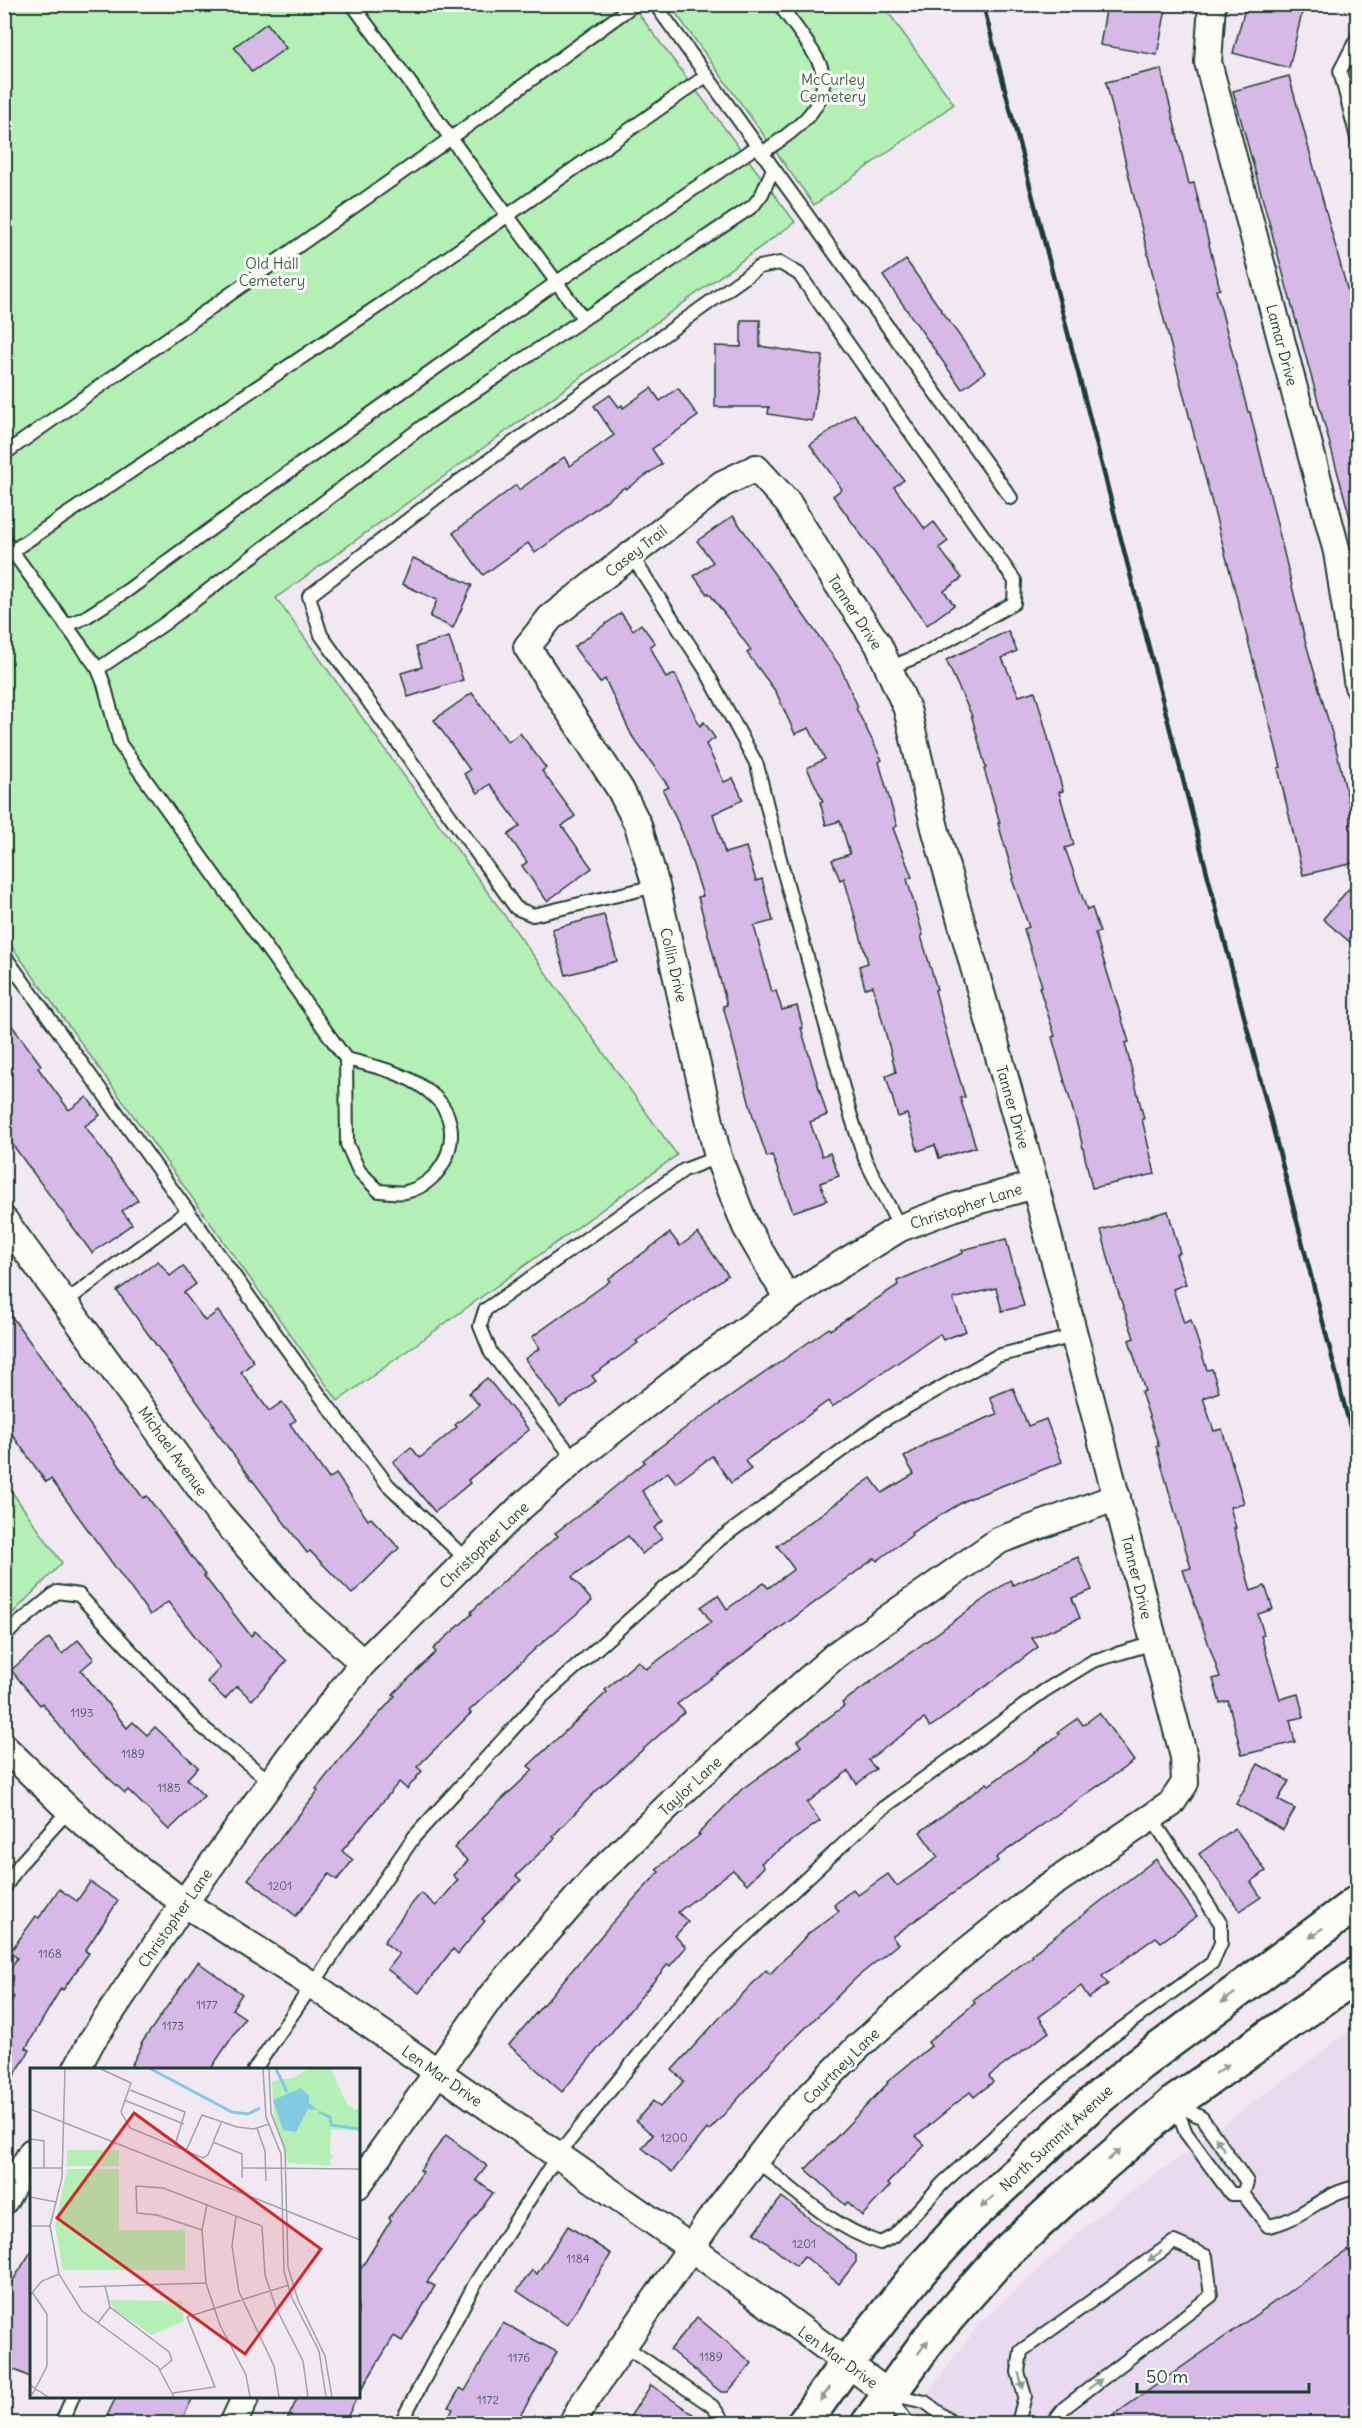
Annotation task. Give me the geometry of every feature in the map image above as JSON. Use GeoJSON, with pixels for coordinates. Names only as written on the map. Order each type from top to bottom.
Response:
{"type":"FeatureCollection","features":[{"type":"Feature","properties":{"kind":"main road","name":"North Summit Avenue"},"geometry":{"type":"LineString","coordinates":[[803,2424],[846,2364],[920,2271],[968,2219],[1089,2106],[1139,2064],[1358,1902]]}},
{"type":"Feature","properties":{"kind":"main road"},"geometry":{"type":"LineString","coordinates":[[868,2424],[929,2339],[1000,2258],[1065,2197],[1174,2103],[1358,1974]]}},
{"type":"Feature","properties":{"kind":"main road"},"geometry":{"type":"LineString","coordinates":[[1139,2064],[1174,2103]]}},
{"type":"Feature","properties":{"kind":"street","name":"Lamar Drive"},"geometry":{"type":"LineString","coordinates":[[1212,4],[1208,62],[1347,549],[1357,684]]}},
{"type":"Feature","properties":{"kind":"street","name":"Casey Trail"},"geometry":{"type":"LineString","coordinates":[[527,647],[550,618],[722,484],[756,468]]}},
{"type":"Feature","properties":{"kind":"street","name":"Tanner Drive"},"geometry":{"type":"LineString","coordinates":[[756,468],[788,503],[834,580],[878,644],[907,709],[935,828],[1035,1185],[1117,1497],[1184,1757],[1185,1783]]}},
{"type":"Feature","properties":{"kind":"street","name":"Collin Drive"},"geometry":{"type":"LineString","coordinates":[[527,647],[620,789],[638,825],[656,886],[718,1157],[746,1227],[788,1299]]}},
{"type":"Feature","properties":{"kind":"street","name":"Christopher Lane"},"geometry":{"type":"LineString","coordinates":[[77,2068],[91,2042],[184,1903],[290,1756],[363,1664],[520,1508],[575,1460],[685,1374],[788,1299],[900,1228],[958,1206],[1035,1185]]}},
{"type":"Feature","properties":{"kind":"street","name":"Michael Avenue"},"geometry":{"type":"LineString","coordinates":[[4,1220],[219,1514],[299,1605],[363,1664]]}},
{"type":"Feature","properties":{"kind":"street","name":"Taylor Lane"},"geometry":{"type":"LineString","coordinates":[[360,2182],[492,1995],[598,1874],[700,1775],[837,1654],[1000,1540],[1117,1497]]}},
{"type":"Feature","properties":{"kind":"street","name":"Len Mar Drive"},"geometry":{"type":"LineString","coordinates":[[4,1747],[69,1810],[118,1853],[184,1903],[311,1984],[436,2073],[690,2247],[889,2394]]}},
{"type":"Feature","properties":{"kind":"street","name":"Courtney Lane"},"geometry":{"type":"LineString","coordinates":[[572,2424],[690,2247],[791,2115],[857,2048],[953,1962],[1043,1890],[1171,1804],[1185,1783]]}},
{"type":"Feature","properties":{"kind":"street"},"geometry":{"type":"LineString","coordinates":[[4,2201],[30,2156]]}},
{"type":"Feature","properties":{"kind":"street"},"geometry":{"type":"LineString","coordinates":[[233,2424],[246,2398]]}},
{"type":"Feature","properties":{"kind":"lane"},"geometry":{"type":"LineString","coordinates":[[352,4],[583,318]]}},
{"type":"Feature","properties":{"kind":"lane"},"geometry":{"type":"LineString","coordinates":[[4,454],[451,138],[635,4]]}},
{"type":"Feature","properties":{"kind":"lane"},"geometry":{"type":"LineString","coordinates":[[655,4],[1011,498]]}},
{"type":"Feature","properties":{"kind":"lane"},"geometry":{"type":"LineString","coordinates":[[66,626],[86,617],[128,590],[288,472],[556,282],[759,150],[791,132],[817,106],[823,89],[821,66],[779,4]]}},
{"type":"Feature","properties":{"kind":"lane"},"geometry":{"type":"LineString","coordinates":[[1358,36],[1340,71],[1358,142]]}},
{"type":"Feature","properties":{"kind":"lane"},"geometry":{"type":"LineString","coordinates":[[12,551],[386,301],[706,76]]}},
{"type":"Feature","properties":{"kind":"lane"},"geometry":{"type":"LineString","coordinates":[[98,669],[164,624],[423,426],[753,206],[762,194],[773,169]]}},
{"type":"Feature","properties":{"kind":"lane"},"geometry":{"type":"LineString","coordinates":[[656,886],[533,915],[516,908],[321,635],[309,596],[440,495],[759,267],[780,263],[800,274],[1015,581],[1014,603],[925,653],[889,668]]}},
{"type":"Feature","properties":{"kind":"lane"},"geometry":{"type":"LineString","coordinates":[[4,540],[98,669],[120,744],[346,1059],[347,1144],[359,1172],[379,1191],[406,1192],[431,1180],[447,1158],[452,1134],[449,1116],[436,1098],[415,1082],[382,1069],[346,1059]]}},
{"type":"Feature","properties":{"kind":"lane"},"geometry":{"type":"LineString","coordinates":[[631,555],[705,669],[757,765],[779,855],[850,1113],[865,1159],[900,1228]]}},
{"type":"Feature","properties":{"kind":"lane"},"geometry":{"type":"LineString","coordinates":[[4,955],[324,1401],[388,1485],[467,1560]]}},
{"type":"Feature","properties":{"kind":"lane"},"geometry":{"type":"LineString","coordinates":[[575,1460],[491,1353],[480,1326],[485,1310],[684,1170],[718,1157]]}},
{"type":"Feature","properties":{"kind":"lane"},"geometry":{"type":"LineString","coordinates":[[64,1302],[188,1211]]}},
{"type":"Feature","properties":{"kind":"lane"},"geometry":{"type":"LineString","coordinates":[[255,2068],[414,1837],[541,1698],[719,1540],[882,1421],[997,1356],[1074,1336]]}},
{"type":"Feature","properties":{"kind":"lane"},"geometry":{"type":"LineString","coordinates":[[4,1638],[57,1592],[79,1595],[201,1726],[272,1783]]}},
{"type":"Feature","properties":{"kind":"lane"},"geometry":{"type":"LineString","coordinates":[[400,2424],[476,2282],[557,2156],[706,1972],[879,1811],[1044,1691],[1093,1660],[1154,1643]]}},
{"type":"Feature","properties":{"kind":"lane"},"geometry":{"type":"LineString","coordinates":[[4,1889],[20,1864],[69,1810]]}},
{"type":"Feature","properties":{"kind":"lane"},"geometry":{"type":"LineString","coordinates":[[756,2160],[837,2224],[880,2243],[894,2236],[943,2183],[1036,2099],[1113,2035],[1212,1963],[1221,1943],[1221,1924],[1151,1817]]}},
{"type":"Feature","properties":{"kind":"lane"},"geometry":{"type":"LineString","coordinates":[[1174,2103],[1186,2133],[1231,2194],[1244,2194]]}},
{"type":"Feature","properties":{"kind":"lane"},"geometry":{"type":"LineString","coordinates":[[1174,2103],[1202,2118],[1247,2182],[1244,2194]]}},
{"type":"Feature","properties":{"kind":"lane"},"geometry":{"type":"LineString","coordinates":[[1244,2194],[1268,2226],[1282,2223],[1341,2189],[1358,2187]]}},
{"type":"Feature","properties":{"kind":"lane"},"geometry":{"type":"LineString","coordinates":[[1015,2424],[1019,2419],[1025,2396],[1018,2372],[1021,2351],[1174,2242],[1206,2256],[1211,2296],[1064,2408],[1052,2424]]}},
{"type":"Feature","properties":{"kind":"lane"},"geometry":{"type":"LineString","coordinates":[[623,2346],[712,2406],[726,2424]]}},
{"type":"Feature","properties":{"kind":"lane"},"geometry":{"type":"LineString","coordinates":[[889,2394],[908,2424]]}},
{"type":"Feature","properties":{"kind":"lane"},"geometry":{"type":"LineString","coordinates":[[889,2394],[925,2402],[954,2424]]}},
{"type":"Feature","properties":{"kind":"lane"},"geometry":{"type":"LineString","coordinates":[[61,2424],[73,2398]]}},
{"type":"Feature","properties":{"kind":"shaded area"},"geometry":{"type":"Polygon","coordinates":[[[1357,2026],[1357,2423],[905,2424],[981,2322],[1088,2224],[1357,2026]]]}},
{"type":"Feature","properties":{"kind":"green space","name":"Old Hall Cemetery"},"geometry":{"type":"Polygon","coordinates":[[[4,5],[632,5],[795,222],[276,598],[677,1155],[338,1401],[5,937],[4,5]]]}},
{"type":"Feature","properties":{"kind":"green space","name":"McCurley Cemetery"},"geometry":{"type":"Polygon","coordinates":[[[670,5],[883,5],[954,104],[814,205],[670,5]]]}},
{"type":"Feature","properties":{"kind":"green space"},"geometry":{"type":"Polygon","coordinates":[[[5,1482],[62,1563],[4,1621],[5,1482]]]}},
{"type":"Feature","properties":{"kind":"building"},"geometry":{"type":"Polygon","coordinates":[[[1107,4],[1167,4],[1157,55],[1100,45],[1107,4]]]}},
{"type":"Feature","properties":{"kind":"building"},"geometry":{"type":"Polygon","coordinates":[[[1246,4],[1304,4],[1289,68],[1233,53],[1246,4]]]}},
{"type":"Feature","properties":{"kind":"building"},"geometry":{"type":"Polygon","coordinates":[[[267,23],[286,48],[252,72],[234,47],[267,23]]]}},
{"type":"Feature","properties":{"kind":"building"},"geometry":{"type":"Polygon","coordinates":[[[1161,69],[1189,184],[1194,183],[1220,289],[1216,290],[1248,412],[1250,412],[1305,640],[1335,744],[1358,842],[1358,862],[1303,875],[1278,768],[1281,767],[1162,312],[1106,82],[1161,69]]]}},
{"type":"Feature","properties":{"kind":"building"},"geometry":{"type":"Polygon","coordinates":[[[1289,76],[1358,329],[1358,525],[1352,525],[1233,91],[1289,76]]]}},
{"type":"Feature","properties":{"kind":"building"},"geometry":{"type":"Polygon","coordinates":[[[906,260],[985,372],[962,389],[883,276],[906,260]]]}},
{"type":"Feature","properties":{"kind":"building"},"geometry":{"type":"Polygon","coordinates":[[[741,320],[760,320],[760,346],[823,356],[812,421],[768,414],[769,407],[715,407],[715,346],[741,347],[741,320]]]}},
{"type":"Feature","properties":{"kind":"building"},"geometry":{"type":"Polygon","coordinates":[[[651,388],[660,401],[678,388],[698,416],[652,449],[662,464],[626,489],[625,487],[535,553],[528,543],[483,575],[453,533],[516,485],[519,490],[564,457],[570,466],[614,435],[594,406],[610,395],[619,407],[622,405],[623,408],[651,388]]]}},
{"type":"Feature","properties":{"kind":"building"},"geometry":{"type":"Polygon","coordinates":[[[854,414],[904,480],[894,487],[925,529],[934,522],[948,541],[939,548],[962,578],[944,591],[954,605],[927,625],[833,496],[842,489],[810,445],[854,414]]]}},
{"type":"Feature","properties":{"kind":"building"},"geometry":{"type":"Polygon","coordinates":[[[733,516],[840,666],[858,707],[856,708],[882,760],[879,762],[897,826],[893,828],[912,877],[907,879],[965,1097],[960,1098],[976,1147],[939,1158],[935,1145],[918,1151],[907,1114],[898,1117],[886,1076],[896,1072],[873,986],[865,988],[859,966],[868,963],[844,878],[840,880],[832,860],[850,854],[840,821],[826,825],[820,802],[823,801],[807,768],[825,759],[809,728],[795,734],[776,692],[747,653],[751,650],[694,576],[713,562],[697,541],[733,516]]]}},
{"type":"Feature","properties":{"kind":"building"},"geometry":{"type":"Polygon","coordinates":[[[413,558],[472,585],[453,628],[430,617],[437,600],[402,584],[413,558]]]}},
{"type":"Feature","properties":{"kind":"building"},"geometry":{"type":"Polygon","coordinates":[[[621,613],[633,630],[641,624],[655,643],[650,646],[666,678],[675,674],[700,726],[704,722],[715,738],[706,744],[724,782],[733,778],[743,800],[713,814],[725,853],[746,847],[756,881],[762,879],[773,921],[754,926],[772,992],[776,991],[782,1010],[797,1006],[803,1028],[801,1028],[827,1115],[810,1122],[822,1156],[830,1153],[839,1176],[820,1183],[827,1200],[793,1212],[772,1155],[767,1157],[753,1116],[723,1006],[727,1005],[698,897],[703,896],[683,834],[663,790],[669,787],[632,736],[605,679],[600,683],[574,647],[621,613]]]}},
{"type":"Feature","properties":{"kind":"building"},"geometry":{"type":"Polygon","coordinates":[[[1008,631],[1017,651],[1002,658],[1019,696],[1035,691],[1063,791],[1059,792],[1074,845],[1065,848],[1087,910],[1092,908],[1100,932],[1095,933],[1129,1042],[1125,1043],[1155,1174],[1092,1188],[1080,1135],[1052,1037],[1055,1036],[1039,987],[1042,986],[1024,929],[1029,927],[1012,879],[1014,878],[998,823],[1000,823],[984,769],[986,768],[971,714],[946,660],[1008,631]]]}},
{"type":"Feature","properties":{"kind":"building"},"geometry":{"type":"Polygon","coordinates":[[[449,637],[463,680],[408,697],[401,673],[422,667],[416,647],[449,637]]]}},
{"type":"Feature","properties":{"kind":"building"},"geometry":{"type":"Polygon","coordinates":[[[472,693],[508,742],[520,733],[546,768],[542,771],[575,816],[562,826],[592,868],[547,901],[522,866],[527,862],[508,835],[520,826],[490,784],[478,793],[464,774],[470,770],[434,720],[472,693]]]}},
{"type":"Feature","properties":{"kind":"building"},"geometry":{"type":"Polygon","coordinates":[[[1358,878],[1358,949],[1323,919],[1358,878]]]}},
{"type":"Feature","properties":{"kind":"building"},"geometry":{"type":"Polygon","coordinates":[[[604,915],[617,961],[566,975],[552,929],[604,915]]]}},
{"type":"Feature","properties":{"kind":"building"},"geometry":{"type":"Polygon","coordinates":[[[4,1015],[41,1065],[38,1068],[69,1110],[87,1097],[100,1115],[85,1126],[138,1200],[122,1211],[132,1224],[92,1253],[4,1133],[4,1015]]]}},
{"type":"Feature","properties":{"kind":"building"},"geometry":{"type":"Polygon","coordinates":[[[1168,1211],[1180,1253],[1176,1254],[1186,1284],[1173,1289],[1184,1323],[1191,1320],[1207,1370],[1212,1369],[1219,1392],[1203,1398],[1214,1431],[1222,1429],[1244,1503],[1230,1507],[1236,1528],[1234,1528],[1251,1591],[1265,1586],[1273,1609],[1258,1614],[1264,1635],[1261,1636],[1280,1699],[1298,1694],[1304,1717],[1290,1720],[1295,1742],[1242,1755],[1228,1701],[1220,1703],[1213,1679],[1220,1677],[1183,1570],[1191,1568],[1156,1446],[1159,1446],[1141,1392],[1145,1391],[1129,1340],[1134,1338],[1115,1283],[1101,1230],[1168,1211]]]}},
{"type":"Feature","properties":{"kind":"building"},"geometry":{"type":"Polygon","coordinates":[[[670,1233],[680,1246],[698,1233],[728,1275],[636,1341],[638,1343],[592,1376],[596,1381],[560,1407],[525,1359],[540,1348],[532,1337],[610,1281],[608,1279],[670,1233]]]}},
{"type":"Feature","properties":{"kind":"building"},"geometry":{"type":"Polygon","coordinates":[[[1006,1239],[1024,1306],[1002,1311],[996,1288],[953,1299],[966,1331],[943,1340],[940,1334],[832,1407],[828,1401],[745,1461],[751,1469],[731,1483],[712,1456],[676,1483],[668,1472],[642,1491],[663,1521],[654,1528],[662,1538],[642,1554],[628,1536],[572,1577],[592,1601],[536,1648],[469,1711],[471,1713],[417,1767],[422,1771],[407,1789],[399,1782],[342,1851],[353,1860],[337,1880],[329,1874],[296,1916],[248,1879],[318,1791],[316,1789],[344,1754],[395,1696],[393,1694],[436,1652],[433,1649],[472,1614],[471,1612],[558,1536],[555,1533],[599,1500],[645,1462],[643,1460],[677,1434],[829,1328],[830,1330],[898,1285],[897,1281],[963,1253],[962,1250],[1006,1239]]]}},
{"type":"Feature","properties":{"kind":"building"},"geometry":{"type":"Polygon","coordinates":[[[158,1261],[170,1276],[183,1266],[196,1284],[184,1293],[205,1321],[218,1311],[254,1362],[241,1372],[269,1411],[282,1402],[296,1420],[290,1424],[329,1479],[336,1474],[368,1520],[371,1518],[399,1548],[352,1594],[310,1551],[307,1553],[212,1426],[214,1425],[117,1291],[158,1261]]]}},
{"type":"Feature","properties":{"kind":"building"},"geometry":{"type":"Polygon","coordinates":[[[4,1306],[143,1498],[147,1496],[204,1576],[251,1636],[255,1631],[287,1661],[252,1700],[237,1686],[225,1699],[207,1682],[220,1668],[168,1602],[150,1615],[51,1479],[46,1482],[4,1423],[4,1306]]]}},
{"type":"Feature","properties":{"kind":"building"},"geometry":{"type":"Polygon","coordinates":[[[487,1378],[529,1430],[468,1480],[470,1483],[435,1512],[393,1462],[411,1447],[420,1458],[457,1427],[455,1425],[479,1405],[469,1393],[487,1378]]]}},
{"type":"Feature","properties":{"kind":"building"},"geometry":{"type":"Polygon","coordinates":[[[1013,1388],[1028,1426],[1046,1419],[1062,1462],[966,1500],[911,1533],[912,1535],[877,1561],[875,1558],[677,1704],[685,1712],[594,1793],[553,1836],[555,1838],[516,1876],[521,1880],[482,1919],[485,1921],[458,1954],[453,1949],[419,1993],[387,1969],[399,1954],[384,1942],[407,1910],[421,1893],[436,1906],[458,1880],[453,1875],[468,1861],[454,1848],[533,1770],[528,1766],[607,1692],[605,1690],[638,1661],[646,1669],[711,1622],[701,1607],[718,1595],[727,1609],[764,1583],[768,1588],[794,1569],[777,1546],[871,1478],[882,1493],[914,1474],[904,1457],[930,1441],[997,1414],[990,1397],[1013,1388]]]}},
{"type":"Feature","properties":{"kind":"building"},"geometry":{"type":"Polygon","coordinates":[[[1078,1557],[1092,1590],[1072,1598],[1080,1618],[1032,1638],[1038,1647],[949,1714],[930,1727],[924,1719],[868,1760],[876,1769],[857,1784],[848,1771],[807,1803],[820,1821],[761,1863],[764,1867],[747,1884],[733,1870],[678,1912],[688,1922],[675,1936],[686,1947],[670,1966],[668,1964],[562,2092],[509,2045],[611,1924],[659,1872],[656,1869],[700,1835],[698,1834],[742,1789],[801,1746],[797,1741],[844,1706],[842,1703],[1010,1580],[1013,1585],[1078,1557]]]}},
{"type":"Feature","properties":{"kind":"building"},"geometry":{"type":"Polygon","coordinates":[[[49,1638],[62,1654],[78,1640],[94,1659],[81,1670],[127,1728],[133,1722],[147,1735],[155,1727],[198,1767],[187,1779],[204,1796],[169,1830],[128,1790],[125,1793],[79,1751],[42,1703],[40,1705],[11,1670],[49,1638]]]}},
{"type":"Feature","properties":{"kind":"building"},"geometry":{"type":"Polygon","coordinates":[[[1099,1713],[1134,1761],[996,1858],[998,1861],[892,1937],[898,1944],[856,1978],[772,2061],[709,2131],[707,2129],[672,2172],[642,2148],[653,2135],[636,2121],[653,2101],[660,2107],[684,2081],[672,2070],[766,1970],[770,1974],[809,1933],[839,1911],[834,1905],[853,1889],[858,1895],[888,1874],[897,1886],[938,1857],[920,1832],[1060,1734],[1058,1732],[1078,1718],[1083,1725],[1099,1713]]]}},
{"type":"Feature","properties":{"kind":"building"},"geometry":{"type":"Polygon","coordinates":[[[1258,1764],[1289,1781],[1278,1800],[1295,1809],[1283,1830],[1236,1804],[1258,1764]]]}},
{"type":"Feature","properties":{"kind":"building"},"geometry":{"type":"Polygon","coordinates":[[[1235,1828],[1266,1871],[1251,1882],[1261,1897],[1240,1911],[1199,1854],[1235,1828]]]}},
{"type":"Feature","properties":{"kind":"building"},"geometry":{"type":"Polygon","coordinates":[[[1156,1859],[1197,1916],[1161,1942],[1156,1937],[1102,1976],[1108,1984],[1089,1998],[1081,1986],[1039,2017],[1049,2032],[989,2076],[993,2082],[974,2097],[970,2092],[916,2136],[925,2145],[887,2184],[890,2186],[862,2216],[848,2202],[845,2205],[806,2169],[887,2082],[931,2046],[928,2042],[975,2003],[973,2000],[1156,1859]]]}},
{"type":"Feature","properties":{"kind":"building"},"geometry":{"type":"Polygon","coordinates":[[[90,1882],[118,1901],[85,1951],[89,1953],[63,1990],[61,1988],[26,2048],[30,2050],[4,2092],[4,2013],[14,1997],[4,1991],[4,1980],[17,1958],[10,1952],[36,1916],[39,1918],[59,1889],[77,1901],[90,1882]]]}},
{"type":"Feature","properties":{"kind":"building"},"geometry":{"type":"Polygon","coordinates":[[[198,1962],[242,1994],[232,2009],[245,2018],[211,2068],[130,2068],[141,2044],[198,1962]]]}},
{"type":"Feature","properties":{"kind":"building"},"geometry":{"type":"Polygon","coordinates":[[[446,2135],[487,2166],[476,2180],[493,2193],[427,2282],[435,2286],[402,2341],[394,2336],[360,2392],[360,2270],[391,2220],[389,2218],[423,2172],[420,2170],[446,2135]]]}},
{"type":"Feature","properties":{"kind":"building"},"geometry":{"type":"Polygon","coordinates":[[[782,2197],[856,2255],[856,2262],[839,2284],[804,2256],[796,2266],[754,2233],[782,2197]]]}},
{"type":"Feature","properties":{"kind":"building"},"geometry":{"type":"Polygon","coordinates":[[[568,2226],[611,2254],[567,2325],[517,2291],[532,2270],[537,2274],[568,2226]]]}},
{"type":"Feature","properties":{"kind":"building"},"geometry":{"type":"Polygon","coordinates":[[[1348,2250],[1358,2263],[1358,2424],[1101,2424],[1348,2250]]]}},
{"type":"Feature","properties":{"kind":"building"},"geometry":{"type":"Polygon","coordinates":[[[30,2253],[30,2377],[4,2365],[4,2295],[30,2253]]]}},
{"type":"Feature","properties":{"kind":"building"},"geometry":{"type":"Polygon","coordinates":[[[697,2317],[752,2363],[728,2392],[721,2392],[670,2350],[697,2317]]]}},
{"type":"Feature","properties":{"kind":"building"},"geometry":{"type":"Polygon","coordinates":[[[503,2323],[557,2352],[535,2391],[515,2424],[445,2424],[453,2409],[449,2407],[460,2388],[465,2391],[503,2323]]]}},
{"type":"Feature","properties":{"kind":"building"},"geometry":{"type":"Polygon","coordinates":[[[651,2385],[707,2424],[625,2424],[651,2385]]]}},
{"type":"Feature","properties":{"kind":"building"},"geometry":{"type":"Polygon","coordinates":[[[116,2398],[193,2398],[180,2424],[125,2424],[107,2416],[116,2398]]]}},
{"type":"Feature","properties":{"kind":"building"},"geometry":{"type":"Polygon","coordinates":[[[298,2398],[357,2398],[344,2424],[285,2424],[298,2398]]]}},
{"type":"Feature","properties":{"kind":"railway"},"geometry":{"type":"LineString","coordinates":[[983,4],[1358,1458]]}}]}
